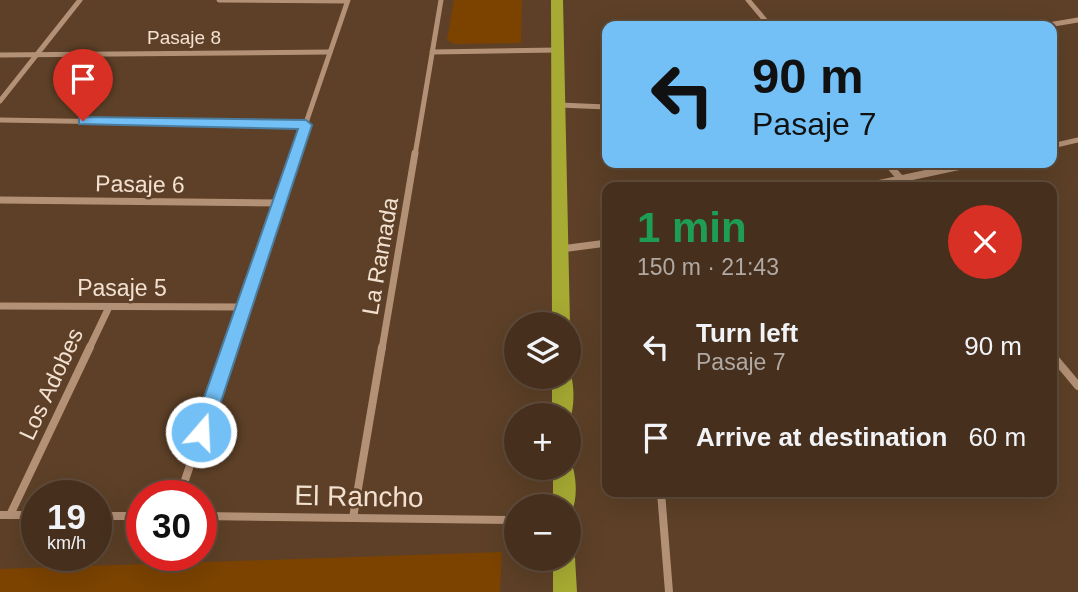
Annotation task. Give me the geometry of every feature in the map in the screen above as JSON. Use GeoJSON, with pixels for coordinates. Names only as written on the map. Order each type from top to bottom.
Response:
{"type":"FeatureCollection","features":[{"type":"Feature","properties":{"kind":"main road"},"geometry":{"type":"LineString","coordinates":[[557,0],[561,312]]}},
{"type":"Feature","properties":{"kind":"main road"},"geometry":{"type":"LineString","coordinates":[[564,571],[565,592]]}},
{"type":"Feature","properties":{"kind":"street"},"geometry":{"type":"LineString","coordinates":[[0,101],[80,0]]}},
{"type":"Feature","properties":{"kind":"street"},"geometry":{"type":"LineString","coordinates":[[185,480],[348,0],[219,0]]}},
{"type":"Feature","properties":{"kind":"street","name":"La Ramada"},"geometry":{"type":"LineString","coordinates":[[353,518],[441,0]]}},
{"type":"Feature","properties":{"kind":"street"},"geometry":{"type":"LineString","coordinates":[[748,0],[766,21]]}},
{"type":"Feature","properties":{"kind":"street"},"geometry":{"type":"LineString","coordinates":[[1057,24],[1078,20]]}},
{"type":"Feature","properties":{"kind":"street"},"geometry":{"type":"LineString","coordinates":[[432,52],[558,50]]}},
{"type":"Feature","properties":{"kind":"street","name":"Pasaje 8"},"geometry":{"type":"LineString","coordinates":[[0,55],[330,52]]}},
{"type":"Feature","properties":{"kind":"street"},"geometry":{"type":"LineString","coordinates":[[559,105],[602,107]]}},
{"type":"Feature","properties":{"kind":"street"},"geometry":{"type":"LineString","coordinates":[[0,120],[306,125]]}},
{"type":"Feature","properties":{"kind":"street"},"geometry":{"type":"LineString","coordinates":[[1057,145],[1078,140]]}},
{"type":"Feature","properties":{"kind":"street"},"geometry":{"type":"LineString","coordinates":[[891,168],[904,182]]}},
{"type":"Feature","properties":{"kind":"street"},"geometry":{"type":"LineString","coordinates":[[887,182],[952,168]]}},
{"type":"Feature","properties":{"kind":"street","name":"Pasaje 6"},"geometry":{"type":"LineString","coordinates":[[0,200],[279,204]]}},
{"type":"Feature","properties":{"kind":"street"},"geometry":{"type":"LineString","coordinates":[[560,249],[602,244]]}},
{"type":"Feature","properties":{"kind":"street","name":"Pasaje 5"},"geometry":{"type":"LineString","coordinates":[[0,306],[244,307]]}},
{"type":"Feature","properties":{"kind":"street","name":"Los Adobes"},"geometry":{"type":"LineString","coordinates":[[5,515],[109,307]]}},
{"type":"Feature","properties":{"kind":"street"},"geometry":{"type":"LineString","coordinates":[[1057,361],[1078,386]]}},
{"type":"Feature","properties":{"kind":"street"},"geometry":{"type":"LineString","coordinates":[[661,497],[669,592]]}},
{"type":"Feature","properties":{"kind":"street","name":"El Rancho"},"geometry":{"type":"LineString","coordinates":[[217,516],[504,520]]}},
{"type":"Feature","properties":{"kind":"shaded area"},"geometry":{"type":"Polygon","coordinates":[[[454,0],[522,0],[521,43],[454,44],[447,40],[454,0]]]}},
{"type":"Feature","properties":{"kind":"shaded area"},"geometry":{"type":"Polygon","coordinates":[[[502,552],[500,592],[0,592],[0,569],[112,571],[112,565],[126,565],[126,571],[217,571],[217,562],[502,552]]]}},
{"type":"Feature","properties":{"kind":"route"},"geometry":{"type":"LineString","coordinates":[[83,121],[306,125],[201,432]]}}]}
